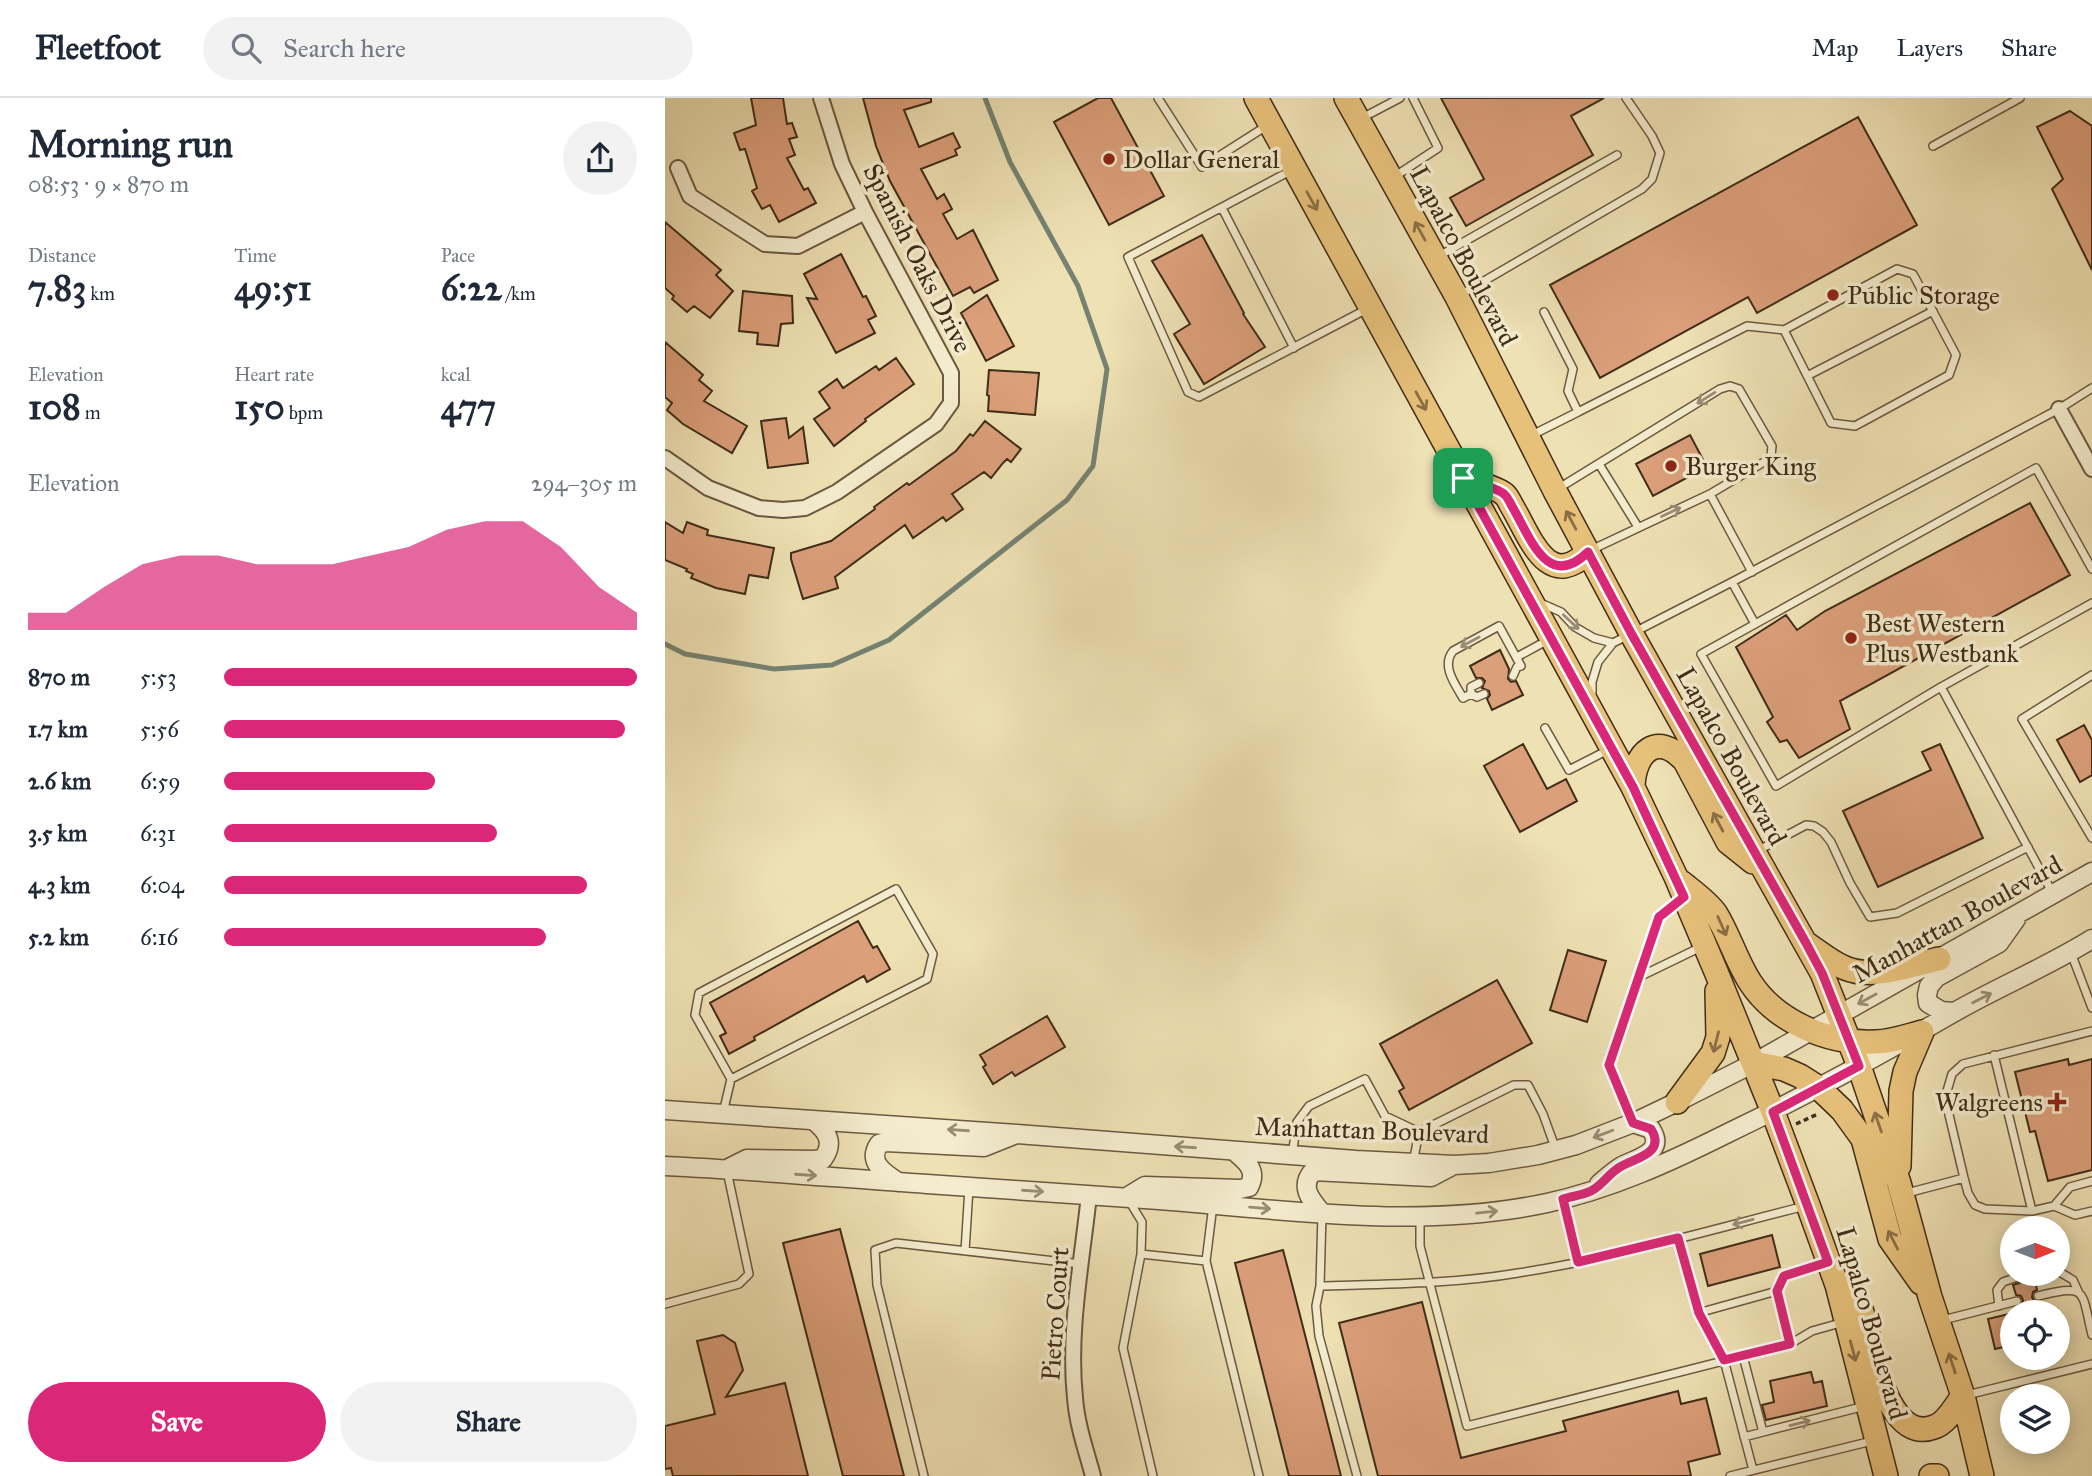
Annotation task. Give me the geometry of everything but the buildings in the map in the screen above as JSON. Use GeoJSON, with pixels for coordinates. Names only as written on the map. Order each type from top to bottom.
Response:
{"type":"FeatureCollection","features":[{"type":"Feature","properties":{"kind":"main road","name":"Lapalco Boulevard"},"geometry":{"type":"LineString","coordinates":[[1256,98],[1633,787],[1680,887],[1773,1112],[1837,1285],[1883,1475]]}},
{"type":"Feature","properties":{"kind":"main road","name":"Lapalco Boulevard"},"geometry":{"type":"LineString","coordinates":[[1346,98],[1457,297],[1588,552],[1622,638],[1759,862],[1822,973],[1859,1066],[1901,1189],[1930,1297],[1963,1396],[1982,1476]]}},
{"type":"Feature","properties":{"kind":"main road"},"geometry":{"type":"LineString","coordinates":[[1463,478],[1504,494],[1542,558],[1555,566],[1575,563],[1588,552]]}},
{"type":"Feature","properties":{"kind":"main road"},"geometry":{"type":"LineString","coordinates":[[1633,787],[1633,774],[1637,763],[1651,747],[1676,751],[1685,761],[1728,842],[1759,862]]}},
{"type":"Feature","properties":{"kind":"main road"},"geometry":{"type":"LineString","coordinates":[[1680,887],[1715,913],[1737,961],[1752,985],[1768,1003],[1811,1031],[1850,1042],[1877,1042],[1923,1032]]}},
{"type":"Feature","properties":{"kind":"main road"},"geometry":{"type":"LineString","coordinates":[[1806,943],[1844,968],[1862,972],[1877,973],[1938,959]]}},
{"type":"Feature","properties":{"kind":"main road"},"geometry":{"type":"LineString","coordinates":[[1677,1102],[1713,1053],[1719,1037],[1717,974]]}},
{"type":"Feature","properties":{"kind":"main road"},"geometry":{"type":"LineString","coordinates":[[1901,1189],[1901,1091],[1905,1072],[1923,1032]]}},
{"type":"Feature","properties":{"kind":"main road"},"geometry":{"type":"LineString","coordinates":[[1753,1063],[1793,1072],[1819,1088],[1842,1110],[1863,1139],[1890,1239],[1930,1297]]}},
{"type":"Feature","properties":{"kind":"main road"},"geometry":{"type":"LineString","coordinates":[[1837,1285],[1860,1308],[1887,1396],[1907,1426],[1923,1429],[1935,1427],[1963,1396]]}},
{"type":"Feature","properties":{"kind":"street","name":"Spanish Oaks Drive"},"geometry":{"type":"LineString","coordinates":[[665,458],[708,488],[759,508],[805,508],[837,492],[936,424],[951,403],[951,373],[842,164],[821,98]]}},
{"type":"Feature","properties":{"kind":"street"},"geometry":{"type":"LineString","coordinates":[[678,168],[690,196],[765,244],[798,246],[865,212]]}},
{"type":"Feature","properties":{"kind":"street"},"geometry":{"type":"LineString","coordinates":[[2059,409],[2092,469]]}},
{"type":"Feature","properties":{"kind":"street","name":"Manhattan Boulevard"},"geometry":{"type":"LineString","coordinates":[[665,1110],[1292,1156],[1454,1165],[1489,1163],[1576,1145],[1677,1102],[1811,1031],[2092,872]]}},
{"type":"Feature","properties":{"kind":"street"},"geometry":{"type":"LineString","coordinates":[[1954,1012],[1941,1011],[1928,1003],[1929,986],[1937,977],[1999,943],[2020,914]]}},
{"type":"Feature","properties":{"kind":"street"},"geometry":{"type":"LineString","coordinates":[[665,1166],[1322,1213],[1454,1216],[1508,1210],[1563,1199],[1639,1174],[1773,1112],[2092,939]]}},
{"type":"Feature","properties":{"kind":"street"},"geometry":{"type":"LineString","coordinates":[[726,1169],[747,1159],[823,1159],[830,1145],[829,1137],[813,1120]]}},
{"type":"Feature","properties":{"kind":"street"},"geometry":{"type":"LineString","coordinates":[[1591,1191],[1619,1167],[1647,1155],[1654,1146],[1655,1136],[1651,1129],[1633,1123]]}},
{"type":"Feature","properties":{"kind":"street"},"geometry":{"type":"LineString","coordinates":[[898,1182],[877,1165],[874,1158],[879,1144],[886,1142],[984,1147],[1017,1134]]}},
{"type":"Feature","properties":{"kind":"street"},"geometry":{"type":"LineString","coordinates":[[1127,1197],[1145,1185],[1240,1189],[1249,1187],[1253,1174],[1249,1164],[1234,1151]]}},
{"type":"Feature","properties":{"kind":"street"},"geometry":{"type":"LineString","coordinates":[[1322,1213],[1306,1190],[1306,1183],[1313,1171],[1431,1177],[1454,1165]]}},
{"type":"Feature","properties":{"kind":"street","name":"Pietro Court"},"geometry":{"type":"LineString","coordinates":[[1089,1195],[1074,1337],[1075,1398],[1093,1476]]}},
{"type":"Feature","properties":{"kind":"lane"},"geometry":{"type":"LineString","coordinates":[[1158,98],[1202,167],[1270,124]]}},
{"type":"Feature","properties":{"kind":"lane"},"geometry":{"type":"LineString","coordinates":[[1358,120],[1400,98]]}},
{"type":"Feature","properties":{"kind":"lane"},"geometry":{"type":"LineString","coordinates":[[1391,179],[1438,148],[1413,98]]}},
{"type":"Feature","properties":{"kind":"lane"},"geometry":{"type":"LineString","coordinates":[[1457,297],[1642,189],[1651,179],[1660,153],[1652,136],[1626,98]]}},
{"type":"Feature","properties":{"kind":"lane"},"geometry":{"type":"LineString","coordinates":[[1933,146],[2021,98]]}},
{"type":"Feature","properties":{"kind":"lane"},"geometry":{"type":"LineString","coordinates":[[1435,258],[1617,155]]}},
{"type":"Feature","properties":{"kind":"lane"},"geometry":{"type":"LineString","coordinates":[[1295,169],[1128,257],[1188,392],[1199,397],[1370,307]]}},
{"type":"Feature","properties":{"kind":"lane"},"geometry":{"type":"LineString","coordinates":[[1222,208],[1294,348]]}},
{"type":"Feature","properties":{"kind":"lane"},"geometry":{"type":"LineString","coordinates":[[1528,437],[1747,327],[1784,330],[1897,269],[1913,274],[1956,355],[1949,375],[1855,426],[1831,423],[1784,330]]}},
{"type":"Feature","properties":{"kind":"lane"},"geometry":{"type":"LineString","coordinates":[[1544,312],[1573,369],[1568,391],[1578,412]]}},
{"type":"Feature","properties":{"kind":"lane"},"geometry":{"type":"LineString","coordinates":[[1807,376],[1933,312]]}},
{"type":"Feature","properties":{"kind":"lane"},"geometry":{"type":"LineString","coordinates":[[1555,491],[1720,389],[1730,386],[1739,389],[1772,446],[1771,456],[1765,462],[1710,494],[1588,552]]}},
{"type":"Feature","properties":{"kind":"lane"},"geometry":{"type":"LineString","coordinates":[[1593,713],[1592,682],[1598,662],[1622,638],[2059,409],[2092,388]]}},
{"type":"Feature","properties":{"kind":"lane"},"geometry":{"type":"LineString","coordinates":[[1599,464],[1638,527]]}},
{"type":"Feature","properties":{"kind":"lane"},"geometry":{"type":"LineString","coordinates":[[2092,569],[2036,468],[1701,654],[1776,786],[1941,687],[2092,603]]}},
{"type":"Feature","properties":{"kind":"lane"},"geometry":{"type":"LineString","coordinates":[[1710,494],[1752,572]]}},
{"type":"Feature","properties":{"kind":"lane"},"geometry":{"type":"LineString","coordinates":[[1732,582],[1755,624]]}},
{"type":"Feature","properties":{"kind":"lane"},"geometry":{"type":"LineString","coordinates":[[1529,598],[1561,612],[1575,627],[1594,638],[1622,638]]}},
{"type":"Feature","properties":{"kind":"lane"},"geometry":{"type":"LineString","coordinates":[[1471,694],[1463,698],[1450,672],[1448,659],[1453,651],[1499,626],[1521,666],[1513,667],[1513,676]]}},
{"type":"Feature","properties":{"kind":"lane"},"geometry":{"type":"LineString","coordinates":[[1517,657],[1551,638]]}},
{"type":"Feature","properties":{"kind":"lane"},"geometry":{"type":"LineString","coordinates":[[2092,675],[2022,719],[2092,838]]}},
{"type":"Feature","properties":{"kind":"lane"},"geometry":{"type":"LineString","coordinates":[[1471,694],[1471,687],[1479,683]]}},
{"type":"Feature","properties":{"kind":"lane"},"geometry":{"type":"LineString","coordinates":[[1941,687],[2054,895]]}},
{"type":"Feature","properties":{"kind":"lane"},"geometry":{"type":"LineString","coordinates":[[1471,694],[1477,697],[1484,694]]}},
{"type":"Feature","properties":{"kind":"lane"},"geometry":{"type":"LineString","coordinates":[[1545,728],[1569,770],[1612,748]]}},
{"type":"Feature","properties":{"kind":"lane"},"geometry":{"type":"LineString","coordinates":[[1759,862],[1806,825],[1814,826],[1831,842],[1870,918],[1897,913],[2028,847]]}},
{"type":"Feature","properties":{"kind":"lane"},"geometry":{"type":"LineString","coordinates":[[1633,1123],[1609,1065],[1659,917],[1680,887]]}},
{"type":"Feature","properties":{"kind":"lane"},"geometry":{"type":"LineString","coordinates":[[722,1114],[731,1079],[695,1015],[699,993],[896,889],[933,954],[926,979],[731,1079]]}},
{"type":"Feature","properties":{"kind":"lane"},"geometry":{"type":"LineString","coordinates":[[1639,978],[1705,946]]}},
{"type":"Feature","properties":{"kind":"lane"},"geometry":{"type":"LineString","coordinates":[[2071,952],[2092,1008]]}},
{"type":"Feature","properties":{"kind":"lane"},"geometry":{"type":"LineString","coordinates":[[2092,1031],[1963,1064],[1952,1074],[1945,1098],[1968,1193],[1975,1205],[1985,1209],[2032,1211],[2055,1206],[2075,1214],[2092,1211]]}},
{"type":"Feature","properties":{"kind":"lane"},"geometry":{"type":"LineString","coordinates":[[1994,1055],[2032,1211]]}},
{"type":"Feature","properties":{"kind":"lane"},"geometry":{"type":"LineString","coordinates":[[1292,1156],[1297,1122],[1309,1106],[1365,1079],[1385,1116],[1419,1132]]}},
{"type":"Feature","properties":{"kind":"lane"},"geometry":{"type":"LineString","coordinates":[[1419,1132],[1514,1085],[1528,1085],[1543,1114],[1556,1150]]}},
{"type":"Feature","properties":{"kind":"lane"},"geometry":{"type":"LineString","coordinates":[[1413,1163],[1419,1132]]}},
{"type":"Feature","properties":{"kind":"lane"},"geometry":{"type":"LineString","coordinates":[[665,1304],[739,1284],[749,1274],[726,1169]]}},
{"type":"Feature","properties":{"kind":"lane"},"geometry":{"type":"LineString","coordinates":[[1901,1189],[1964,1178]]}},
{"type":"Feature","properties":{"kind":"lane"},"geometry":{"type":"LineString","coordinates":[[2055,1206],[2070,1187],[2092,1181]]}},
{"type":"Feature","properties":{"kind":"lane"},"geometry":{"type":"LineString","coordinates":[[965,1251],[969,1187]]}},
{"type":"Feature","properties":{"kind":"lane"},"geometry":{"type":"LineString","coordinates":[[1127,1197],[1142,1223],[1142,1254],[1123,1348],[1153,1476]]}},
{"type":"Feature","properties":{"kind":"lane"},"geometry":{"type":"LineString","coordinates":[[1563,1199],[1578,1262]]}},
{"type":"Feature","properties":{"kind":"lane"},"geometry":{"type":"LineString","coordinates":[[1213,1204],[1206,1261],[1259,1476]]}},
{"type":"Feature","properties":{"kind":"lane"},"geometry":{"type":"LineString","coordinates":[[1320,1286],[1430,1283],[1518,1273],[1578,1262],[1808,1205]]}},
{"type":"Feature","properties":{"kind":"lane"},"geometry":{"type":"LineString","coordinates":[[1322,1213],[1320,1286],[1316,1306],[1319,1336],[1357,1476]]}},
{"type":"Feature","properties":{"kind":"lane"},"geometry":{"type":"LineString","coordinates":[[1420,1216],[1420,1246],[1467,1426],[1790,1344],[1812,1331],[1846,1321]]}},
{"type":"Feature","properties":{"kind":"lane"},"geometry":{"type":"LineString","coordinates":[[1678,1238],[1699,1313],[1724,1360],[1753,1471]]}},
{"type":"Feature","properties":{"kind":"lane"},"geometry":{"type":"LineString","coordinates":[[924,1476],[877,1285],[875,1250],[896,1242],[1082,1264]]}},
{"type":"Feature","properties":{"kind":"lane"},"geometry":{"type":"LineString","coordinates":[[1142,1254],[1206,1261]]}},
{"type":"Feature","properties":{"kind":"lane"},"geometry":{"type":"LineString","coordinates":[[1790,1344],[1777,1291],[1784,1276],[1828,1262]]}},
{"type":"Feature","properties":{"kind":"lane"},"geometry":{"type":"LineString","coordinates":[[2070,1278],[2083,1298],[2092,1335]]}},
{"type":"Feature","properties":{"kind":"lane"},"geometry":{"type":"LineString","coordinates":[[1938,1321],[1999,1306],[1997,1290],[2000,1286]]}},
{"type":"Feature","properties":{"kind":"lane"},"geometry":{"type":"LineString","coordinates":[[2038,1296],[2070,1288],[2079,1291]]}},
{"type":"Feature","properties":{"kind":"lane"},"geometry":{"type":"LineString","coordinates":[[1699,1313],[1777,1291]]}},
{"type":"Feature","properties":{"kind":"lane"},"geometry":{"type":"LineString","coordinates":[[1743,1356],[1763,1432]]}},
{"type":"Feature","properties":{"kind":"lane"},"geometry":{"type":"LineString","coordinates":[[1963,1396],[2092,1364]]}},
{"type":"Feature","properties":{"kind":"lane"},"geometry":{"type":"LineString","coordinates":[[1745,1437],[1867,1405]]}},
{"type":"Feature","properties":{"kind":"lane"},"geometry":{"type":"LineString","coordinates":[[1730,1476],[1876,1440]]}},
{"type":"Feature","properties":{"kind":"path"},"geometry":{"type":"LineString","coordinates":[[1795,1124],[1818,1114]]}},
{"type":"Feature","properties":{"kind":"waterway"},"geometry":{"type":"LineString","coordinates":[[665,644],[685,654],[774,669],[832,665],[889,640],[1067,500],[1093,466],[1107,369],[1078,286],[1010,162],[985,98]]}},
{"type":"Feature","properties":{"kind":"place","name":"Dollar General"},"geometry":{"type":"Point","coordinates":[1109,159]}},
{"type":"Feature","properties":{"kind":"place","name":"Public Storage"},"geometry":{"type":"Point","coordinates":[1833,295]}},
{"type":"Feature","properties":{"kind":"place","name":"Burger King"},"geometry":{"type":"Point","coordinates":[1671,466]}},
{"type":"Feature","properties":{"kind":"place","name":"Best Western Plus Westbank"},"geometry":{"type":"Point","coordinates":[1851,638]}},
{"type":"Feature","properties":{"kind":"place","name":"Walgreens"},"geometry":{"type":"Point","coordinates":[2057,1102]}},
{"type":"Feature","properties":{"kind":"route"},"geometry":{"type":"LineString","coordinates":[[1463,478],[1504,494],[1542,558],[1555,566],[1575,563],[1588,552],[1822,973],[1859,1066],[1773,1112],[1828,1262],[1784,1276],[1777,1291],[1790,1344],[1724,1360],[1699,1313],[1678,1238],[1578,1262],[1563,1199],[1591,1191],[1619,1167],[1647,1155],[1654,1146],[1655,1136],[1651,1129],[1633,1123],[1609,1065],[1659,917],[1684,897],[1633,787],[1463,478]]}}]}
